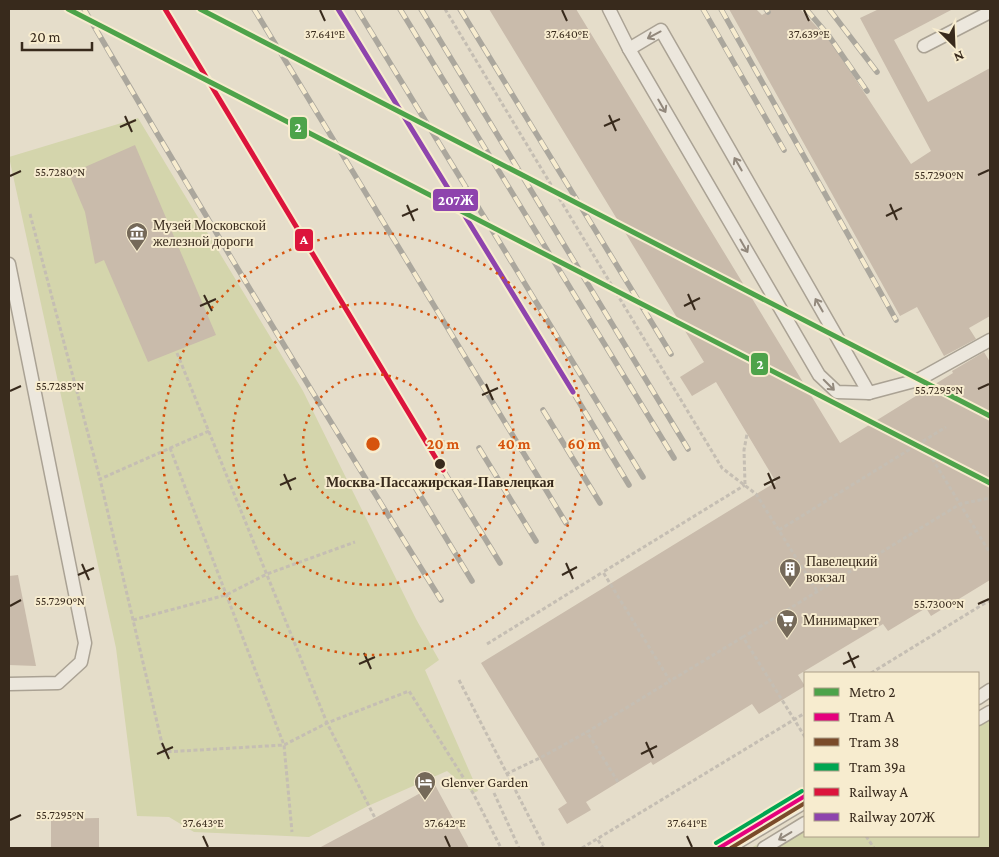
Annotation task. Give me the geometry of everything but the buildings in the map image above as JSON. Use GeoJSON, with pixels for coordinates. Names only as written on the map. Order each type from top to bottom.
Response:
{"type":"FeatureCollection","features":[{"type":"Feature","properties":{"kind":"lane"},"geometry":{"type":"LineString","coordinates":[[609,9],[629,49],[819,375],[837,392],[869,393],[918,380],[990,340]]}},
{"type":"Feature","properties":{"kind":"lane"},"geometry":{"type":"LineString","coordinates":[[924,46],[990,12]]}},
{"type":"Feature","properties":{"kind":"lane"},"geometry":{"type":"LineString","coordinates":[[629,49],[661,30],[869,393]]}},
{"type":"Feature","properties":{"kind":"lane"},"geometry":{"type":"LineString","coordinates":[[9,264],[86,643],[81,662],[58,683],[9,684]]}},
{"type":"Feature","properties":{"kind":"lane"},"geometry":{"type":"LineString","coordinates":[[979,697],[990,690]]}},
{"type":"Feature","properties":{"kind":"lane"},"geometry":{"type":"LineString","coordinates":[[979,718],[990,712]]}},
{"type":"Feature","properties":{"kind":"lane"},"geometry":{"type":"LineString","coordinates":[[728,848],[804,803]]}},
{"type":"Feature","properties":{"kind":"lane"},"geometry":{"type":"LineString","coordinates":[[764,848],[804,824]]}},
{"type":"Feature","properties":{"kind":"path"},"geometry":{"type":"LineString","coordinates":[[445,9],[722,468],[756,494],[817,591]]}},
{"type":"Feature","properties":{"kind":"path"},"geometry":{"type":"LineString","coordinates":[[30,214],[100,479],[164,752],[284,745],[327,723],[408,691],[473,793],[501,848]]}},
{"type":"Feature","properties":{"kind":"path"},"geometry":{"type":"LineString","coordinates":[[177,352],[327,723],[375,818]]}},
{"type":"Feature","properties":{"kind":"path"},"geometry":{"type":"LineString","coordinates":[[779,530],[946,428]]}},
{"type":"Feature","properties":{"kind":"path"},"geometry":{"type":"LineString","coordinates":[[100,479],[209,431]]}},
{"type":"Feature","properties":{"kind":"path"},"geometry":{"type":"LineString","coordinates":[[745,485],[744,450],[747,434]]}},
{"type":"Feature","properties":{"kind":"path"},"geometry":{"type":"LineString","coordinates":[[922,442],[990,553]]}},
{"type":"Feature","properties":{"kind":"path"},"geometry":{"type":"LineString","coordinates":[[170,448],[284,745],[292,832]]}},
{"type":"Feature","properties":{"kind":"path"},"geometry":{"type":"LineString","coordinates":[[487,644],[745,485]]}},
{"type":"Feature","properties":{"kind":"path"},"geometry":{"type":"LineString","coordinates":[[506,774],[588,732],[960,504],[990,498]]}},
{"type":"Feature","properties":{"kind":"path"},"geometry":{"type":"LineString","coordinates":[[133,620],[226,595],[267,574],[355,542]]}},
{"type":"Feature","properties":{"kind":"path"},"geometry":{"type":"LineString","coordinates":[[604,572],[670,681]]}},
{"type":"Feature","properties":{"kind":"path"},"geometry":{"type":"LineString","coordinates":[[873,672],[990,600]]}},
{"type":"Feature","properties":{"kind":"path"},"geometry":{"type":"LineString","coordinates":[[743,637],[804,735]]}},
{"type":"Feature","properties":{"kind":"path"},"geometry":{"type":"LineString","coordinates":[[459,680],[544,848]]}},
{"type":"Feature","properties":{"kind":"path"},"geometry":{"type":"LineString","coordinates":[[582,848],[804,714]]}},
{"type":"Feature","properties":{"kind":"path"},"geometry":{"type":"LineString","coordinates":[[588,732],[618,782]]}},
{"type":"Feature","properties":{"kind":"path"},"geometry":{"type":"LineString","coordinates":[[494,793],[520,848]]}},
{"type":"Feature","properties":{"kind":"path"},"geometry":{"type":"LineString","coordinates":[[867,837],[874,848]]}},
{"type":"Feature","properties":{"kind":"path"},"geometry":{"type":"LineString","coordinates":[[598,840],[603,848]]}},
{"type":"Feature","properties":{"kind":"green space"},"geometry":{"type":"Polygon","coordinates":[[[138,118],[303,391],[416,619],[439,660],[425,670],[478,791],[473,793],[447,771],[368,806],[309,837],[194,832],[169,817],[137,816],[116,648],[9,157],[138,118]]]}},
{"type":"Feature","properties":{"kind":"green space"},"geometry":{"type":"Polygon","coordinates":[[[990,710],[990,848],[751,848],[804,818],[804,837],[979,837],[979,716],[990,710]]]}},
{"type":"Feature","properties":{"kind":"railway"},"geometry":{"type":"LineString","coordinates":[[84,9],[260,306],[441,600]]}},
{"type":"Feature","properties":{"kind":"railway"},"geometry":{"type":"LineString","coordinates":[[254,9],[566,523]]}},
{"type":"Feature","properties":{"kind":"railway"},"geometry":{"type":"LineString","coordinates":[[357,9],[643,477]]}},
{"type":"Feature","properties":{"kind":"railway"},"geometry":{"type":"LineString","coordinates":[[400,9],[674,458]]}},
{"type":"Feature","properties":{"kind":"railway"},"geometry":{"type":"LineString","coordinates":[[421,9],[688,449]]}},
{"type":"Feature","properties":{"kind":"railway"},"geometry":{"type":"LineString","coordinates":[[460,9],[671,354]]}},
{"type":"Feature","properties":{"kind":"railway"},"geometry":{"type":"LineString","coordinates":[[703,9],[784,150]]}},
{"type":"Feature","properties":{"kind":"railway"},"geometry":{"type":"LineString","coordinates":[[721,9],[896,320]]}},
{"type":"Feature","properties":{"kind":"railway"},"geometry":{"type":"LineString","coordinates":[[806,9],[829,36],[867,91]]}},
{"type":"Feature","properties":{"kind":"railway"},"geometry":{"type":"LineString","coordinates":[[829,9],[877,72]]}},
{"type":"Feature","properties":{"kind":"railway"},"geometry":{"type":"LineString","coordinates":[[573,392],[629,485]]}},
{"type":"Feature","properties":{"kind":"railway"},"geometry":{"type":"LineString","coordinates":[[543,410],[600,503]]}},
{"type":"Feature","properties":{"kind":"railway"},"geometry":{"type":"LineString","coordinates":[[479,448],[536,541]]}},
{"type":"Feature","properties":{"kind":"railway"},"geometry":{"type":"LineString","coordinates":[[443,470],[500,563]]}},
{"type":"Feature","properties":{"kind":"railway"},"geometry":{"type":"LineString","coordinates":[[415,487],[472,581]]}},
{"type":"Feature","properties":{"kind":"metro line","name":"2"},"geometry":{"type":"LineString","coordinates":[[68,9],[990,483]]}},
{"type":"Feature","properties":{"kind":"metro line","name":"2"},"geometry":{"type":"LineString","coordinates":[[200,9],[990,416]]}},
{"type":"Feature","properties":{"kind":"tram line","name":"39а"},"geometry":{"type":"LineString","coordinates":[[716,843],[802,791]]}},
{"type":"Feature","properties":{"kind":"tram line","name":"А"},"geometry":{"type":"LineString","coordinates":[[719,848],[804,797]]}},
{"type":"Feature","properties":{"kind":"tram line","name":"38"},"geometry":{"type":"LineString","coordinates":[[731,848],[804,804]]}},
{"type":"Feature","properties":{"kind":"rail line","name":"A"},"geometry":{"type":"LineString","coordinates":[[165,9],[443,470]]}},
{"type":"Feature","properties":{"kind":"rail line","name":"207Ж"},"geometry":{"type":"LineString","coordinates":[[338,9],[573,392]]}},
{"type":"Feature","properties":{"kind":"place","name":"Музей Московской железной дороги"},"geometry":{"type":"Point","coordinates":[137,252]}},
{"type":"Feature","properties":{"kind":"place","name":"Москва-Пассажирская-Павелецкая"},"geometry":{"type":"Point","coordinates":[440,464]}},
{"type":"Feature","properties":{"kind":"place","name":"Павелецкий вокзал"},"geometry":{"type":"Point","coordinates":[790,588]}},
{"type":"Feature","properties":{"kind":"place","name":"Минимаркет"},"geometry":{"type":"Point","coordinates":[787,639]}},
{"type":"Feature","properties":{"kind":"place","name":"Glenver Garden"},"geometry":{"type":"Point","coordinates":[425,801]}}]}
